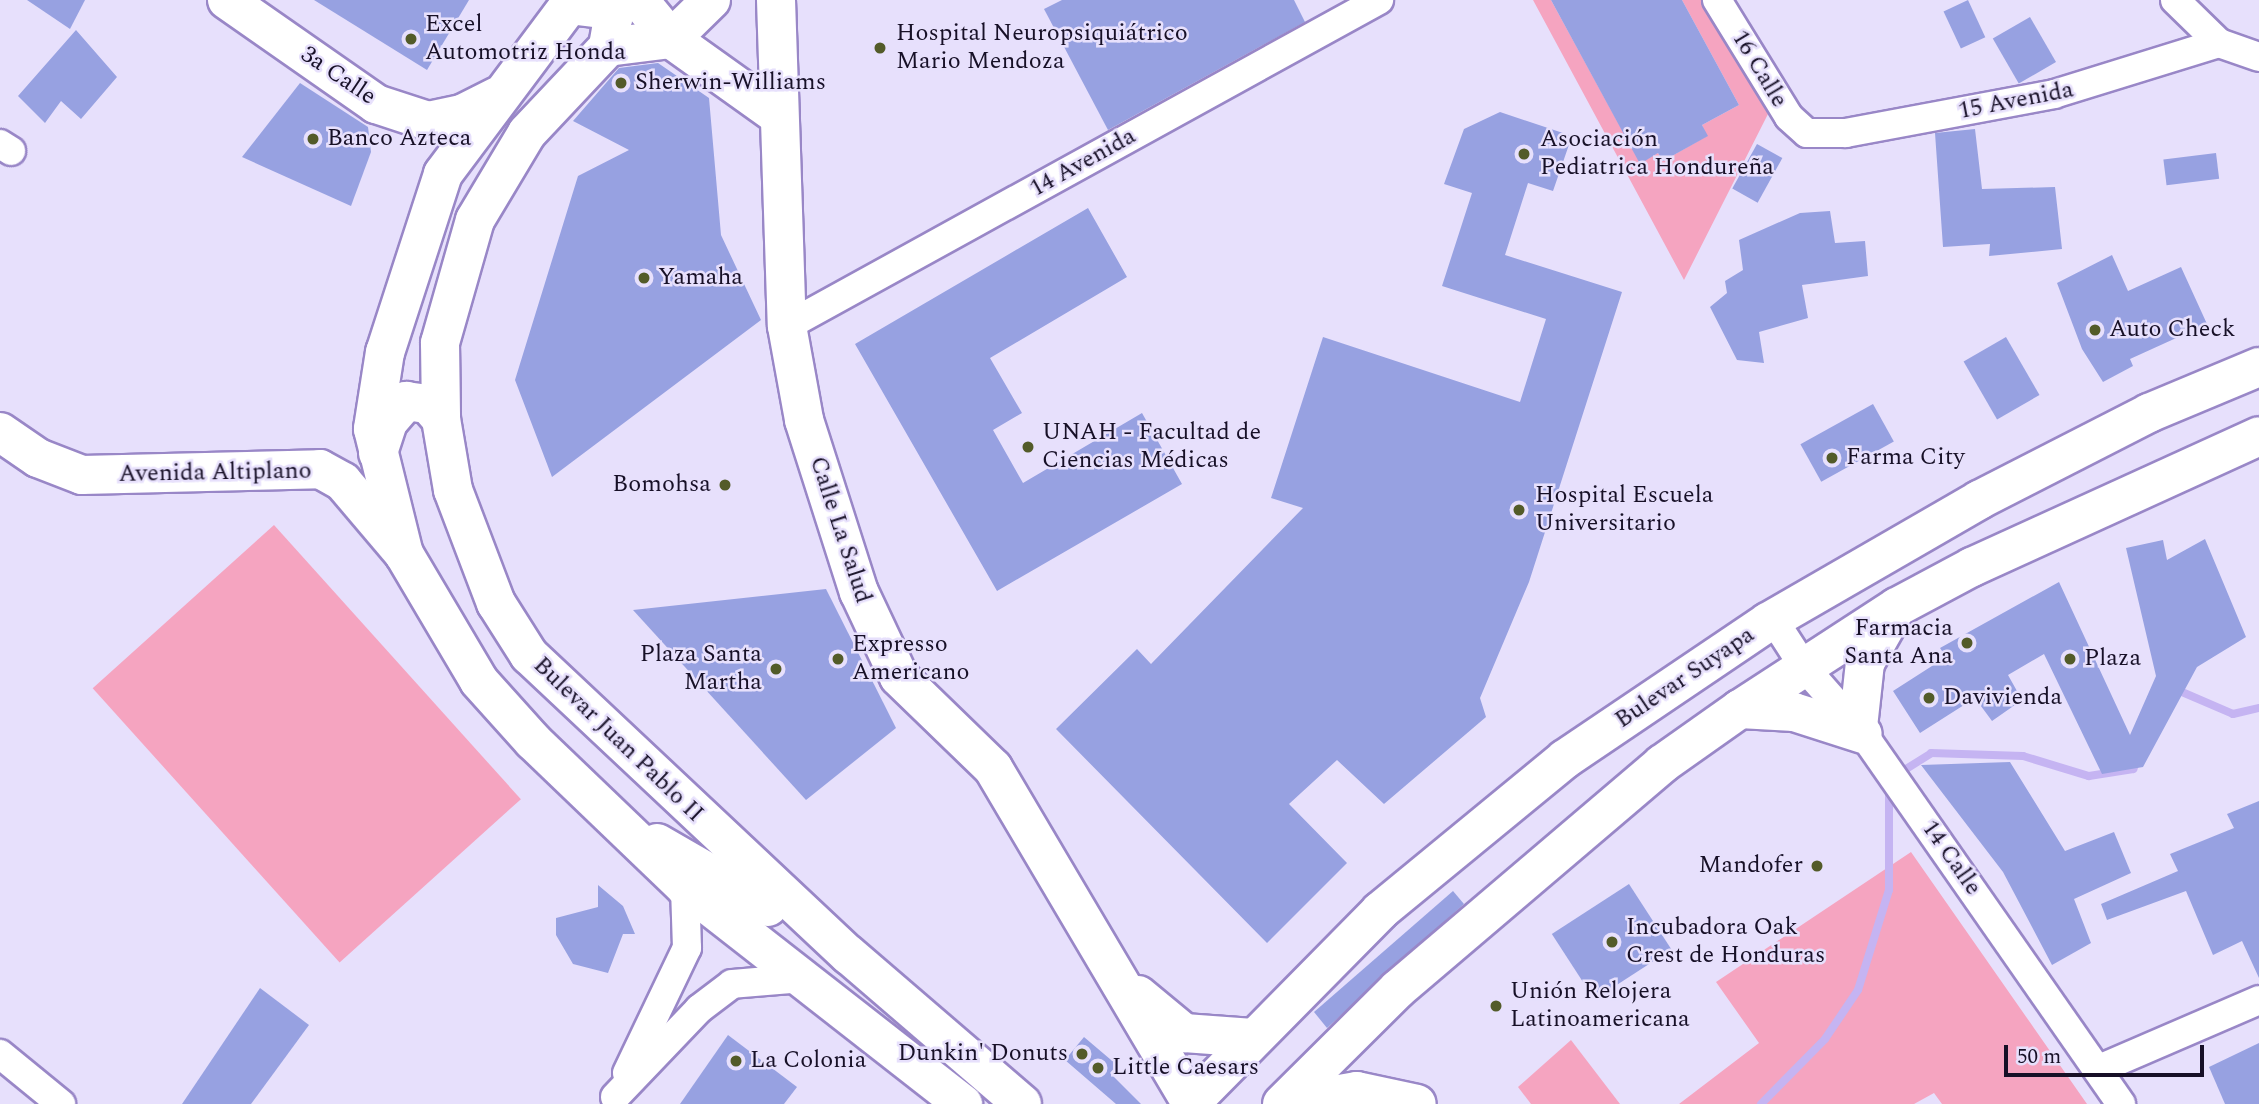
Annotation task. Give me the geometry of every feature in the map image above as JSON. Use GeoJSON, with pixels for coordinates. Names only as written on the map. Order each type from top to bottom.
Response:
{"type":"FeatureCollection","features":[{"type":"Feature","properties":{"kind":"main road","name":"3a Calle"},"geometry":{"type":"LineString","coordinates":[[228,0],[376,104],[428,121],[463,114],[498,96]]}},
{"type":"Feature","properties":{"kind":"main road"},"geometry":{"type":"LineString","coordinates":[[639,0],[671,39],[776,114]]}},
{"type":"Feature","properties":{"kind":"main road"},"geometry":{"type":"LineString","coordinates":[[711,0],[671,39],[608,47],[612,18],[604,9],[571,2],[498,96],[434,196],[377,382],[377,458],[404,554],[479,681],[685,887],[804,978],[979,1099]]}},
{"type":"Feature","properties":{"kind":"main road","name":"Calle La Salud"},"geometry":{"type":"LineString","coordinates":[[776,0],[776,114],[787,326],[808,433],[884,655],[993,768],[1191,1104]]}},
{"type":"Feature","properties":{"kind":"main road","name":"Bulevar Juan Pablo II"},"geometry":{"type":"LineString","coordinates":[[608,47],[527,133],[475,220],[440,343],[441,419],[471,546],[529,654],[787,899],[1022,1104]]}},
{"type":"Feature","properties":{"kind":"main road","name":"Bulevar Suyapa"},"geometry":{"type":"LineString","coordinates":[[1191,1104],[1380,911],[1565,759],[1773,619],[1979,500],[2149,413],[2259,367]]}},
{"type":"Feature","properties":{"kind":"main road"},"geometry":{"type":"LineString","coordinates":[[377,458],[388,422],[407,401],[428,404],[441,419]]}},
{"type":"Feature","properties":{"kind":"main road","name":"Avenida Altiplano"},"geometry":{"type":"LineString","coordinates":[[0,432],[38,458],[82,475],[320,469],[343,482],[404,554]]}},
{"type":"Feature","properties":{"kind":"main road"},"geometry":{"type":"LineString","coordinates":[[1282,1104],[1398,989],[1661,764],[1740,709],[1897,607],[2142,485],[2259,436]]}},
{"type":"Feature","properties":{"kind":"main road"},"geometry":{"type":"LineString","coordinates":[[1876,752],[1865,663],[1897,607]]}},
{"type":"Feature","properties":{"kind":"main road"},"geometry":{"type":"LineString","coordinates":[[1740,709],[1794,712],[1876,752]]}},
{"type":"Feature","properties":{"kind":"main road"},"geometry":{"type":"LineString","coordinates":[[621,825],[764,904],[979,1099]]}},
{"type":"Feature","properties":{"kind":"main road","name":"Calle La Salud"},"geometry":{"type":"LineString","coordinates":[[1120,980],[1184,1033],[1253,1038]]}},
{"type":"Feature","properties":{"kind":"main road"},"geometry":{"type":"LineString","coordinates":[[1282,1104],[1357,1091],[1417,1104]]}},
{"type":"Feature","properties":{"kind":"street","name":"14 Avenida"},"geometry":{"type":"LineString","coordinates":[[787,326],[1379,0]]}},
{"type":"Feature","properties":{"kind":"street","name":"16 Calle"},"geometry":{"type":"LineString","coordinates":[[1717,0],[1789,117],[1807,134]]}},
{"type":"Feature","properties":{"kind":"street"},"geometry":{"type":"LineString","coordinates":[[2175,0],[2219,43],[2259,57]]}},
{"type":"Feature","properties":{"kind":"street","name":"15 Avenida"},"geometry":{"type":"LineString","coordinates":[[1807,134],[1846,133],[2054,94],[2219,43]]}},
{"type":"Feature","properties":{"kind":"street","name":"14 Calle"},"geometry":{"type":"LineString","coordinates":[[1773,619],[1804,667],[1876,752],[2121,1104]]}},
{"type":"Feature","properties":{"kind":"street"},"geometry":{"type":"LineString","coordinates":[[613,1100],[687,948],[685,887]]}},
{"type":"Feature","properties":{"kind":"street"},"geometry":{"type":"LineString","coordinates":[[613,1100],[699,1009],[732,984],[804,978]]}},
{"type":"Feature","properties":{"kind":"street"},"geometry":{"type":"LineString","coordinates":[[2099,1069],[2259,1000]]}},
{"type":"Feature","properties":{"kind":"street"},"geometry":{"type":"LineString","coordinates":[[0,1054],[61,1104]]}},
{"type":"Feature","properties":{"kind":"shaded area"},"geometry":{"type":"Polygon","coordinates":[[[1533,0],[1551,0],[1640,163],[1658,153],[1663,161],[1707,136],[1702,125],[1739,105],[1682,0],[1701,0],[1768,114],[1684,280],[1533,0]]]}},
{"type":"Feature","properties":{"kind":"shaded area"},"geometry":{"type":"Polygon","coordinates":[[[274,525],[521,799],[340,962],[93,688],[274,525]]]}},
{"type":"Feature","properties":{"kind":"shaded area"},"geometry":{"type":"Polygon","coordinates":[[[1911,852],[2087,1104],[1942,1104],[1934,1093],[1914,1104],[1679,1104],[1759,1043],[1716,982],[1911,852]]]}},
{"type":"Feature","properties":{"kind":"shaded area"},"geometry":{"type":"Polygon","coordinates":[[[1571,1040],[1620,1104],[1531,1104],[1518,1087],[1571,1040]]]}},
{"type":"Feature","properties":{"kind":"building"},"geometry":{"type":"Polygon","coordinates":[[[27,0],[85,0],[70,29],[27,0]]]}},
{"type":"Feature","properties":{"kind":"building","name":"Excel Automotriz Honda"},"geometry":{"type":"Polygon","coordinates":[[[314,0],[469,0],[427,70],[314,0]]]}},
{"type":"Feature","properties":{"kind":"building"},"geometry":{"type":"Polygon","coordinates":[[[1062,0],[1294,0],[1305,22],[1108,130],[1044,9],[1062,0]]]}},
{"type":"Feature","properties":{"kind":"building"},"geometry":{"type":"Polygon","coordinates":[[[1551,0],[1682,0],[1739,105],[1702,125],[1708,136],[1663,161],[1658,153],[1640,164],[1551,0]]]}},
{"type":"Feature","properties":{"kind":"building"},"geometry":{"type":"Polygon","coordinates":[[[1968,0],[1985,37],[1961,49],[1944,11],[1968,0]]]}},
{"type":"Feature","properties":{"kind":"building"},"geometry":{"type":"Polygon","coordinates":[[[2030,17],[2056,62],[2019,84],[1993,38],[2030,17]]]}},
{"type":"Feature","properties":{"kind":"building"},"geometry":{"type":"Polygon","coordinates":[[[76,30],[117,77],[81,119],[61,101],[45,123],[18,96],[76,30]]]}},
{"type":"Feature","properties":{"kind":"building","name":"Yamaha"},"geometry":{"type":"Polygon","coordinates":[[[658,63],[709,98],[721,235],[761,320],[552,477],[515,380],[578,176],[629,150],[573,121],[619,68],[658,63]]]}},
{"type":"Feature","properties":{"kind":"building","name":"Banco Azteca"},"geometry":{"type":"Polygon","coordinates":[[[300,83],[368,127],[371,152],[351,206],[242,157],[300,83]]]}},
{"type":"Feature","properties":{"kind":"building"},"geometry":{"type":"Polygon","coordinates":[[[1500,112],[1572,136],[1553,191],[1528,183],[1505,255],[1622,292],[1529,582],[1480,698],[1486,717],[1384,804],[1337,760],[1289,804],[1347,863],[1267,943],[1056,729],[1137,649],[1151,664],[1303,508],[1271,498],[1323,337],[1520,402],[1546,319],[1442,286],[1472,193],[1444,184],[1464,129],[1500,112]]]}},
{"type":"Feature","properties":{"kind":"building"},"geometry":{"type":"Polygon","coordinates":[[[1975,129],[1982,189],[2055,187],[2062,249],[1989,256],[1990,244],[1943,247],[1935,133],[1975,129]]]}},
{"type":"Feature","properties":{"kind":"building"},"geometry":{"type":"Polygon","coordinates":[[[1757,144],[1782,158],[1758,203],[1732,189],[1757,144]]]}},
{"type":"Feature","properties":{"kind":"building"},"geometry":{"type":"Polygon","coordinates":[[[2216,153],[2219,179],[2167,185],[2163,159],[2216,153]]]}},
{"type":"Feature","properties":{"kind":"building"},"geometry":{"type":"Polygon","coordinates":[[[1088,208],[1127,277],[990,358],[1022,413],[993,430],[1023,483],[1142,413],[1182,484],[997,591],[855,344],[1088,208]]]}},
{"type":"Feature","properties":{"kind":"building"},"geometry":{"type":"Polygon","coordinates":[[[1830,211],[1835,243],[1865,241],[1868,276],[1802,285],[1808,318],[1759,332],[1764,363],[1737,360],[1710,307],[1727,293],[1725,281],[1743,270],[1739,240],[1800,213],[1830,211]]]}},
{"type":"Feature","properties":{"kind":"building"},"geometry":{"type":"Polygon","coordinates":[[[2112,255],[2128,291],[2181,267],[2207,324],[2130,359],[2133,366],[2103,382],[2082,349],[2057,283],[2112,255]]]}},
{"type":"Feature","properties":{"kind":"building"},"geometry":{"type":"Polygon","coordinates":[[[2006,337],[2040,395],[1997,420],[1964,362],[2006,337]]]}},
{"type":"Feature","properties":{"kind":"building"},"geometry":{"type":"Polygon","coordinates":[[[1873,404],[1894,442],[1821,482],[1800,444],[1873,404]]]}},
{"type":"Feature","properties":{"kind":"building"},"geometry":{"type":"Polygon","coordinates":[[[2205,539],[2246,637],[2197,667],[2143,767],[2102,774],[2044,654],[2008,675],[2022,700],[1992,721],[1975,698],[1920,733],[1893,691],[1946,657],[1940,648],[2059,582],[2130,735],[2156,676],[2126,548],[2163,540],[2167,560],[2205,539]]]}},
{"type":"Feature","properties":{"kind":"building","name":"Plaza Santa Martha"},"geometry":{"type":"Polygon","coordinates":[[[826,589],[896,728],[806,800],[633,610],[826,589]]]}},
{"type":"Feature","properties":{"kind":"building"},"geometry":{"type":"Polygon","coordinates":[[[2010,762],[2065,851],[2114,832],[2131,873],[2074,899],[2091,943],[2052,965],[2003,872],[1921,765],[2010,762]]]}},
{"type":"Feature","properties":{"kind":"building"},"geometry":{"type":"Polygon","coordinates":[[[2259,801],[2259,978],[2242,941],[2213,955],[2186,891],[2107,920],[2101,904],[2178,871],[2170,854],[2234,828],[2227,814],[2259,801]]]}},
{"type":"Feature","properties":{"kind":"building","name":"Incubadora Oak Crest de Honduras"},"geometry":{"type":"Polygon","coordinates":[[[1629,884],[1671,949],[1594,1000],[1552,934],[1629,884]]]}},
{"type":"Feature","properties":{"kind":"building"},"geometry":{"type":"Polygon","coordinates":[[[598,885],[623,906],[635,934],[623,934],[608,973],[573,964],[556,935],[556,918],[598,907],[598,885]]]}},
{"type":"Feature","properties":{"kind":"building"},"geometry":{"type":"Polygon","coordinates":[[[1453,891],[1464,904],[1327,1028],[1314,1012],[1453,891]]]}},
{"type":"Feature","properties":{"kind":"building"},"geometry":{"type":"Polygon","coordinates":[[[260,988],[309,1025],[251,1104],[182,1104],[260,988]]]}},
{"type":"Feature","properties":{"kind":"building","name":"La Colonia"},"geometry":{"type":"Polygon","coordinates":[[[728,1035],[797,1087],[784,1104],[680,1104],[728,1035]]]}},
{"type":"Feature","properties":{"kind":"building"},"geometry":{"type":"Polygon","coordinates":[[[1084,1037],[1117,1065],[1110,1073],[1141,1104],[1116,1104],[1065,1060],[1084,1037]]]}},
{"type":"Feature","properties":{"kind":"building"},"geometry":{"type":"Polygon","coordinates":[[[2259,1043],[2259,1104],[2225,1104],[2209,1067],[2259,1043]]]}},
{"type":"Feature","properties":{"kind":"waterway"},"geometry":{"type":"LineString","coordinates":[[2175,689],[2233,714],[2259,708]]}},
{"type":"Feature","properties":{"kind":"waterway"},"geometry":{"type":"LineString","coordinates":[[1898,774],[1931,753],[2023,756],[2089,776],[2133,769],[2138,759]]}},
{"type":"Feature","properties":{"kind":"waterway"},"geometry":{"type":"LineString","coordinates":[[1761,1104],[1825,1039],[1858,990],[1889,890],[1889,784]]}},
{"type":"Feature","properties":{"kind":"place","name":"Excel Automotriz Honda"},"geometry":{"type":"Point","coordinates":[411,39]}},
{"type":"Feature","properties":{"kind":"place","name":"Hospital Neuropsiquiátrico Mario Mendoza"},"geometry":{"type":"Point","coordinates":[880,48]}},
{"type":"Feature","properties":{"kind":"place","name":"Sherwin-Williams"},"geometry":{"type":"Point","coordinates":[621,83]}},
{"type":"Feature","properties":{"kind":"place","name":"Banco Azteca"},"geometry":{"type":"Point","coordinates":[313,139]}},
{"type":"Feature","properties":{"kind":"place","name":"Asociación Pediatrica Hondureña"},"geometry":{"type":"Point","coordinates":[1524,154]}},
{"type":"Feature","properties":{"kind":"place","name":"Yamaha"},"geometry":{"type":"Point","coordinates":[644,278]}},
{"type":"Feature","properties":{"kind":"place","name":"Auto Check"},"geometry":{"type":"Point","coordinates":[2095,330]}},
{"type":"Feature","properties":{"kind":"place","name":"UNAH - Facultad de Ciencias Médicas"},"geometry":{"type":"Point","coordinates":[1028,447]}},
{"type":"Feature","properties":{"kind":"place","name":"Farma City"},"geometry":{"type":"Point","coordinates":[1832,458]}},
{"type":"Feature","properties":{"kind":"place","name":"Bomohsa"},"geometry":{"type":"Point","coordinates":[725,485]}},
{"type":"Feature","properties":{"kind":"place","name":"Hospital Escuela Universitario"},"geometry":{"type":"Point","coordinates":[1519,510]}},
{"type":"Feature","properties":{"kind":"place","name":"Farmacia Santa Ana"},"geometry":{"type":"Point","coordinates":[1967,643]}},
{"type":"Feature","properties":{"kind":"place","name":"Expresso Americano"},"geometry":{"type":"Point","coordinates":[838,659]}},
{"type":"Feature","properties":{"kind":"place","name":"Plaza"},"geometry":{"type":"Point","coordinates":[2070,659]}},
{"type":"Feature","properties":{"kind":"place","name":"Plaza Santa Martha"},"geometry":{"type":"Point","coordinates":[776,669]}},
{"type":"Feature","properties":{"kind":"place","name":"Davivienda"},"geometry":{"type":"Point","coordinates":[1929,698]}},
{"type":"Feature","properties":{"kind":"place","name":"Mandofer"},"geometry":{"type":"Point","coordinates":[1817,866]}},
{"type":"Feature","properties":{"kind":"place","name":"Incubadora Oak Crest de Honduras"},"geometry":{"type":"Point","coordinates":[1612,942]}},
{"type":"Feature","properties":{"kind":"place","name":"Unión Relojera Latinoamericana"},"geometry":{"type":"Point","coordinates":[1496,1006]}},
{"type":"Feature","properties":{"kind":"place","name":"Dunkin' Donuts"},"geometry":{"type":"Point","coordinates":[1082,1054]}},
{"type":"Feature","properties":{"kind":"place","name":"La Colonia"},"geometry":{"type":"Point","coordinates":[736,1061]}},
{"type":"Feature","properties":{"kind":"place","name":"Little Caesars"},"geometry":{"type":"Point","coordinates":[1098,1068]}}]}
